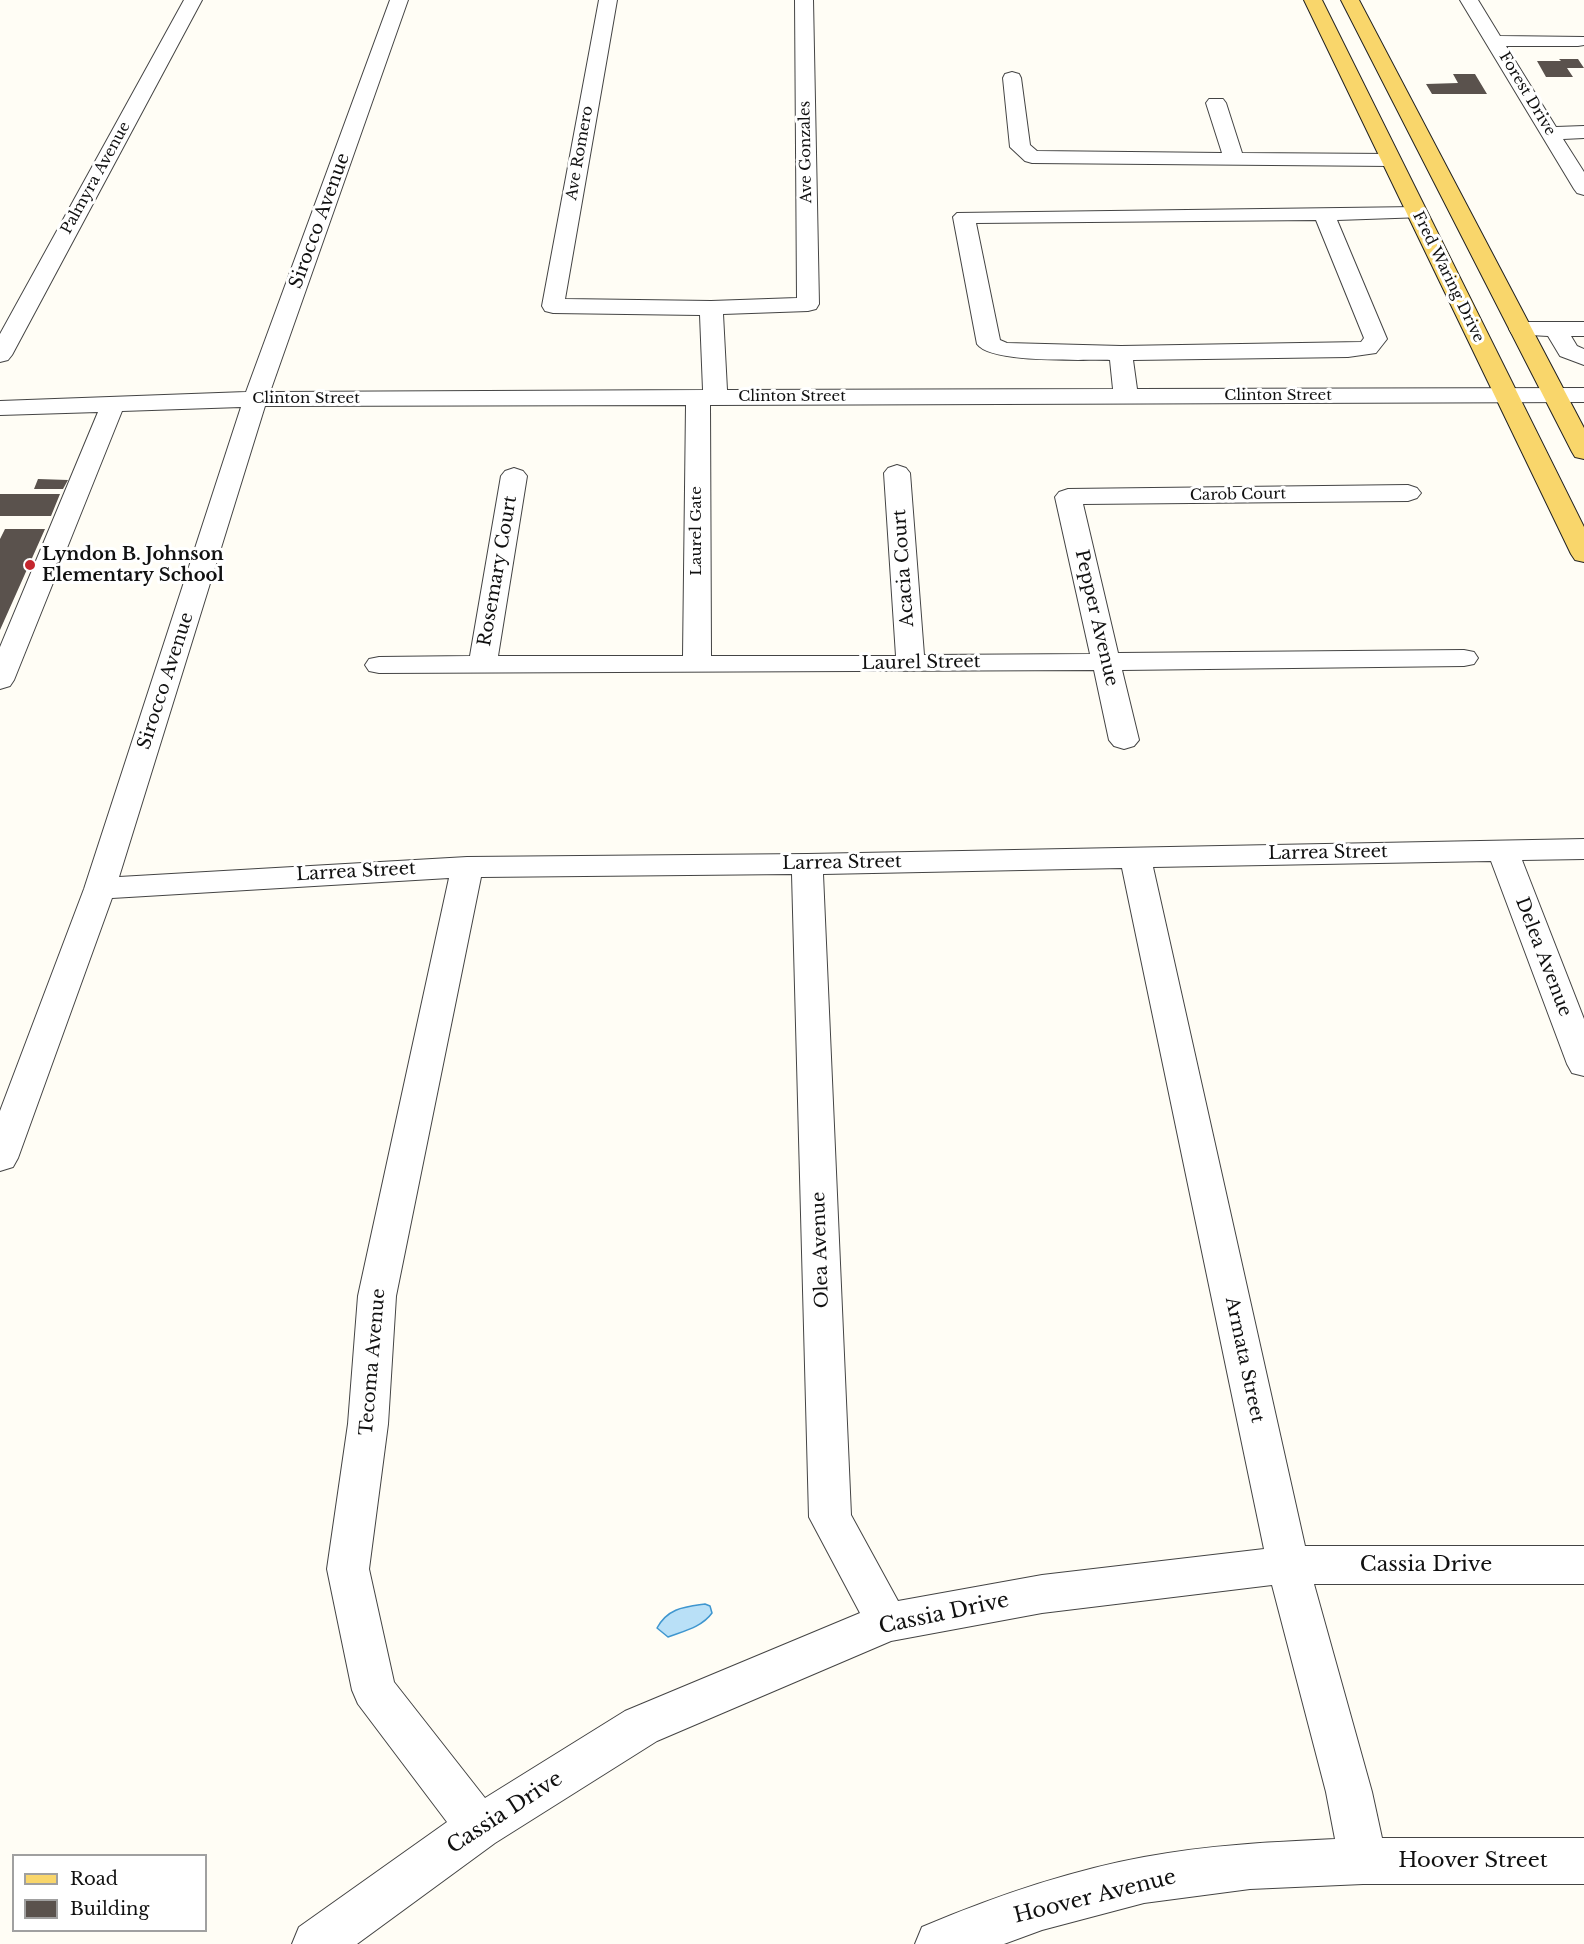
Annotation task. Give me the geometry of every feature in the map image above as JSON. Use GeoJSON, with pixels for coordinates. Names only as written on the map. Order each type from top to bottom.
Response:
{"type":"FeatureCollection","features":[{"type":"Feature","properties":{"kind":"main road","name":"Fred Waring Drive"},"geometry":{"type":"LineString","coordinates":[[1313,0],[1584,554]]}},
{"type":"Feature","properties":{"kind":"main road"},"geometry":{"type":"LineString","coordinates":[[1350,0],[1382,57],[1584,452]]}},
{"type":"Feature","properties":{"kind":"main road"},"geometry":{"type":"LineString","coordinates":[[1342,57],[1382,57]]}},
{"type":"Feature","properties":{"kind":"street","name":"Palmyra Avenue"},"geometry":{"type":"LineString","coordinates":[[0,355],[193,0]]}},
{"type":"Feature","properties":{"kind":"street","name":"Sirocco Avenue"},"geometry":{"type":"LineString","coordinates":[[0,1158],[100,889],[255,399],[399,0]]}},
{"type":"Feature","properties":{"kind":"street","name":"Ave Romero"},"geometry":{"type":"LineString","coordinates":[[608,0],[553,306],[711,308]]}},
{"type":"Feature","properties":{"kind":"street","name":"Ave Gonzales"},"geometry":{"type":"LineString","coordinates":[[711,308],[808,304],[804,0]]}},
{"type":"Feature","properties":{"kind":"street","name":"Forest Drive"},"geometry":{"type":"LineString","coordinates":[[1468,0],[1584,189]]}},
{"type":"Feature","properties":{"kind":"street"},"geometry":{"type":"LineString","coordinates":[[1495,41],[1578,41]]}},
{"type":"Feature","properties":{"kind":"street"},"geometry":{"type":"LineString","coordinates":[[1012,78],[1020,147],[1032,157],[1391,160]]}},
{"type":"Feature","properties":{"kind":"street"},"geometry":{"type":"LineString","coordinates":[[1216,103],[1234,159]]}},
{"type":"Feature","properties":{"kind":"street"},"geometry":{"type":"LineString","coordinates":[[1551,133],[1584,132]]}},
{"type":"Feature","properties":{"kind":"street"},"geometry":{"type":"LineString","coordinates":[[1324,214],[1376,339],[1368,348],[1121,353],[1003,350],[989,344],[964,217],[1081,226],[1210,215],[1417,213]]}},
{"type":"Feature","properties":{"kind":"street"},"geometry":{"type":"LineString","coordinates":[[1210,215],[1217,236]]}},
{"type":"Feature","properties":{"kind":"street","name":"Laurel Gate"},"geometry":{"type":"LineString","coordinates":[[697,664],[711,308]]}},
{"type":"Feature","properties":{"kind":"street"},"geometry":{"type":"LineString","coordinates":[[1520,329],[1584,329]]}},
{"type":"Feature","properties":{"kind":"street"},"geometry":{"type":"LineString","coordinates":[[1556,329],[1568,351],[1584,358]]}},
{"type":"Feature","properties":{"kind":"street"},"geometry":{"type":"LineString","coordinates":[[1121,353],[1126,395]]}},
{"type":"Feature","properties":{"kind":"street","name":"Clinton Street"},"geometry":{"type":"LineString","coordinates":[[0,408],[255,399],[1584,395]]}},
{"type":"Feature","properties":{"kind":"street"},"geometry":{"type":"LineString","coordinates":[[0,680],[94,455],[113,403]]}},
{"type":"Feature","properties":{"kind":"street","name":"Acacia Court"},"geometry":{"type":"LineString","coordinates":[[897,473],[911,664]]}},
{"type":"Feature","properties":{"kind":"street","name":"Rosemary Court"},"geometry":{"type":"LineString","coordinates":[[483,665],[514,476]]}},
{"type":"Feature","properties":{"kind":"street","name":"Carob Court"},"geometry":{"type":"LineString","coordinates":[[1068,497],[1408,493]]}},
{"type":"Feature","properties":{"kind":"street","name":"Pepper Avenue"},"geometry":{"type":"LineString","coordinates":[[1068,497],[1124,740]]}},
{"type":"Feature","properties":{"kind":"street","name":"Laurel Street"},"geometry":{"type":"LineString","coordinates":[[379,665],[911,664],[1107,660],[1464,658]]}},
{"type":"Feature","properties":{"kind":"street","name":"Larrea Street"},"geometry":{"type":"LineString","coordinates":[[100,889],[270,877],[467,867],[807,864],[1584,849]]}},
{"type":"Feature","properties":{"kind":"street","name":"Delea Avenue"},"geometry":{"type":"LineString","coordinates":[[1503,850],[1584,1064]]}},
{"type":"Feature","properties":{"kind":"street","name":"Armata Street"},"geometry":{"type":"LineString","coordinates":[[1134,857],[1288,1564],[1349,1792],[1363,1861]]}},
{"type":"Feature","properties":{"kind":"street","name":"Olea Avenue"},"geometry":{"type":"LineString","coordinates":[[807,864],[830,1517],[887,1622]]}},
{"type":"Feature","properties":{"kind":"street","name":"Tecoma Avenue"},"geometry":{"type":"LineString","coordinates":[[467,867],[377,1296],[368,1424],[348,1569],[374,1690],[479,1827]]}},
{"type":"Feature","properties":{"kind":"street","name":"Cassia Drive"},"geometry":{"type":"LineString","coordinates":[[316,1944],[479,1827],[641,1725],[887,1622],[1042,1594],[1288,1564],[1584,1564]]}},
{"type":"Feature","properties":{"kind":"street","name":"Hoover Street"},"geometry":{"type":"LineString","coordinates":[[1363,1861],[1584,1861]]}},
{"type":"Feature","properties":{"kind":"street","name":"Hoover Avenue"},"geometry":{"type":"LineString","coordinates":[[939,1944],[1042,1906],[1144,1880],[1250,1866],[1363,1861]]}},
{"type":"Feature","properties":{"kind":"water"},"geometry":{"type":"Polygon","coordinates":[[[705,1604],[710,1606],[712,1613],[692,1628],[668,1637],[657,1628],[671,1612],[705,1604]]]}},
{"type":"Feature","properties":{"kind":"building"},"geometry":{"type":"Polygon","coordinates":[[[1559,59],[1578,59],[1584,68],[1567,68],[1573,77],[1546,77],[1537,61],[1561,61],[1559,59]]]}},
{"type":"Feature","properties":{"kind":"building"},"geometry":{"type":"Polygon","coordinates":[[[1453,74],[1475,74],[1487,94],[1432,94],[1426,84],[1458,83],[1453,74]]]}},
{"type":"Feature","properties":{"kind":"building"},"geometry":{"type":"Polygon","coordinates":[[[38,479],[68,480],[63,489],[34,489],[38,479]]]}},
{"type":"Feature","properties":{"kind":"building"},"geometry":{"type":"Polygon","coordinates":[[[0,494],[60,494],[51,516],[0,516],[0,494]]]}},
{"type":"Feature","properties":{"kind":"building"},"geometry":{"type":"Polygon","coordinates":[[[5,529],[45,529],[0,630],[0,539],[5,529]]]}},
{"type":"Feature","properties":{"kind":"place","name":"Lyndon B. Johnson Elementary School"},"geometry":{"type":"Point","coordinates":[30,565]}}]}
